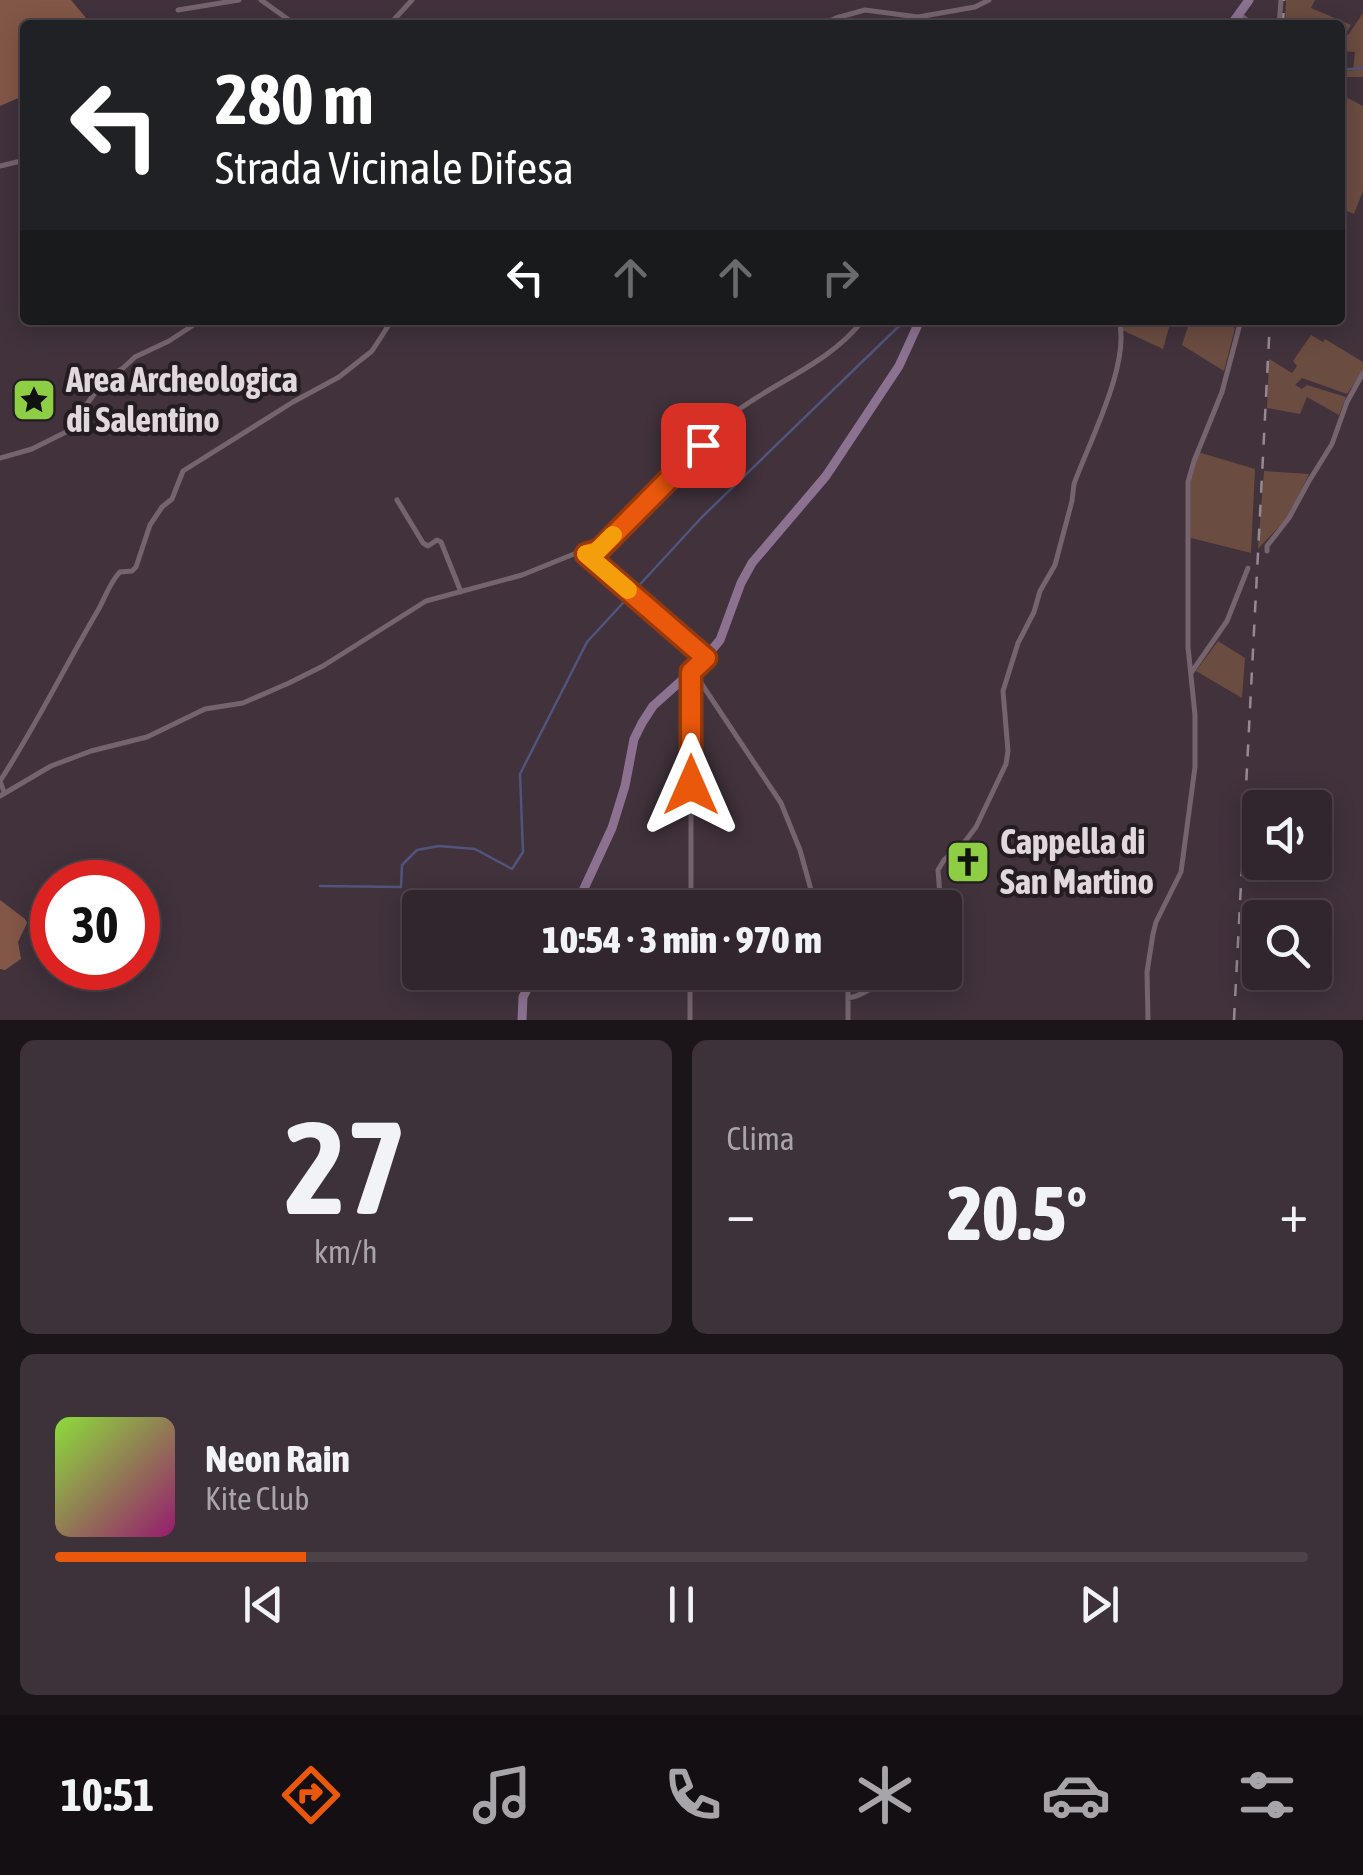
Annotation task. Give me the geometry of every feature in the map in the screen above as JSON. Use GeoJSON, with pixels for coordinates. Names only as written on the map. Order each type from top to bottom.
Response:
{"type":"FeatureCollection","features":[{"type":"Feature","properties":{"kind":"main road"},"geometry":{"type":"LineString","coordinates":[[1234,20],[1249,0]]}},
{"type":"Feature","properties":{"kind":"main road"},"geometry":{"type":"LineString","coordinates":[[583,890],[612,828],[642,722],[720,640],[752,563],[826,476],[899,366],[918,325]]}},
{"type":"Feature","properties":{"kind":"main road"},"geometry":{"type":"LineString","coordinates":[[522,1020],[522,998],[526,990]]}},
{"type":"Feature","properties":{"kind":"street"},"geometry":{"type":"LineString","coordinates":[[178,10],[239,0]]}},
{"type":"Feature","properties":{"kind":"street"},"geometry":{"type":"LineString","coordinates":[[261,0],[289,20]]}},
{"type":"Feature","properties":{"kind":"street"},"geometry":{"type":"LineString","coordinates":[[393,20],[412,0]]}},
{"type":"Feature","properties":{"kind":"street"},"geometry":{"type":"LineString","coordinates":[[836,20],[865,10],[918,18],[989,0]]}},
{"type":"Feature","properties":{"kind":"street"},"geometry":{"type":"LineString","coordinates":[[1238,14],[1246,20]]}},
{"type":"Feature","properties":{"kind":"street"},"geometry":{"type":"LineString","coordinates":[[0,458],[32,449],[66,432],[107,377],[194,325]]}},
{"type":"Feature","properties":{"kind":"street"},"geometry":{"type":"LineString","coordinates":[[388,325],[368,354],[338,376],[182,471],[172,500],[150,525],[134,570],[120,572],[112,580],[32,731],[0,781],[2,794],[50,766],[147,737],[205,709],[243,703],[276,690],[323,666],[420,603],[522,575],[574,554],[599,550],[734,414],[836,348],[858,325]]}},
{"type":"Feature","properties":{"kind":"street"},"geometry":{"type":"LineString","coordinates":[[940,890],[938,870],[976,827],[1006,764],[1003,690],[1018,643],[1054,569],[1074,484],[1111,389],[1122,344],[1120,325]]}},
{"type":"Feature","properties":{"kind":"street"},"geometry":{"type":"LineString","coordinates":[[1148,1020],[1146,972],[1153,934],[1181,872],[1195,767],[1187,624],[1188,482],[1222,392],[1240,325]]}},
{"type":"Feature","properties":{"kind":"street"},"geometry":{"type":"LineString","coordinates":[[1267,551],[1332,444],[1363,373]]}},
{"type":"Feature","properties":{"kind":"street"},"geometry":{"type":"LineString","coordinates":[[398,500],[422,543],[428,546],[437,540],[441,542],[461,592]]}},
{"type":"Feature","properties":{"kind":"street"},"geometry":{"type":"LineString","coordinates":[[586,554],[706,658]]}},
{"type":"Feature","properties":{"kind":"street"},"geometry":{"type":"LineString","coordinates":[[1191,672],[1227,621],[1248,568]]}},
{"type":"Feature","properties":{"kind":"street"},"geometry":{"type":"LineString","coordinates":[[691,890],[692,671]]}},
{"type":"Feature","properties":{"kind":"street"},"geometry":{"type":"LineString","coordinates":[[692,671],[781,803],[811,890]]}},
{"type":"Feature","properties":{"kind":"street"},"geometry":{"type":"LineString","coordinates":[[690,990],[690,1020]]}},
{"type":"Feature","properties":{"kind":"street"},"geometry":{"type":"LineString","coordinates":[[847,990],[848,1020]]}},
{"type":"Feature","properties":{"kind":"street"},"geometry":{"type":"LineString","coordinates":[[848,998],[871,990]]}},
{"type":"Feature","properties":{"kind":"shaded area"},"geometry":{"type":"Polygon","coordinates":[[[0,0],[71,0],[88,20],[20,20],[20,97],[0,106],[0,0]]]}},
{"type":"Feature","properties":{"kind":"shaded area"},"geometry":{"type":"Polygon","coordinates":[[[1286,0],[1315,0],[1311,8],[1339,20],[1285,20],[1286,0]]]}},
{"type":"Feature","properties":{"kind":"shaded area"},"geometry":{"type":"Polygon","coordinates":[[[1363,13],[1363,77],[1346,77],[1345,82],[1345,72],[1353,70],[1355,52],[1345,51],[1348,35],[1363,13]]]}},
{"type":"Feature","properties":{"kind":"shaded area"},"geometry":{"type":"Polygon","coordinates":[[[1345,97],[1363,106],[1363,191],[1354,214],[1345,210],[1345,97]]]}},
{"type":"Feature","properties":{"kind":"shaded area"},"geometry":{"type":"Polygon","coordinates":[[[1120,325],[1170,325],[1163,349],[1122,330],[1120,325]]]}},
{"type":"Feature","properties":{"kind":"shaded area"},"geometry":{"type":"Polygon","coordinates":[[[1188,325],[1235,328],[1224,371],[1182,345],[1188,325]]]}},
{"type":"Feature","properties":{"kind":"shaded area"},"geometry":{"type":"Polygon","coordinates":[[[1311,335],[1363,362],[1363,371],[1347,394],[1302,378],[1295,385],[1346,397],[1339,415],[1307,397],[1300,414],[1267,408],[1269,359],[1292,373],[1297,366],[1293,361],[1311,335]]]}},
{"type":"Feature","properties":{"kind":"shaded area"},"geometry":{"type":"Polygon","coordinates":[[[1198,452],[1255,469],[1251,553],[1187,537],[1189,478],[1198,452]]]}},
{"type":"Feature","properties":{"kind":"shaded area"},"geometry":{"type":"Polygon","coordinates":[[[1264,471],[1309,474],[1288,517],[1258,549],[1264,471]]]}},
{"type":"Feature","properties":{"kind":"shaded area"},"geometry":{"type":"Polygon","coordinates":[[[1218,641],[1245,658],[1242,698],[1196,671],[1218,641]]]}},
{"type":"Feature","properties":{"kind":"shaded area"},"geometry":{"type":"Polygon","coordinates":[[[0,900],[27,923],[18,942],[21,959],[5,970],[0,969],[0,900]]]}},
{"type":"Feature","properties":{"kind":"waterway"},"geometry":{"type":"LineString","coordinates":[[1345,70],[1363,68]]}},
{"type":"Feature","properties":{"kind":"waterway"},"geometry":{"type":"LineString","coordinates":[[320,886],[401,887],[402,865],[417,850],[439,846],[475,849],[512,869],[523,852],[520,774],[587,642],[702,517],[902,325]]}},
{"type":"Feature","properties":{"kind":"railway"},"geometry":{"type":"LineString","coordinates":[[1283,20],[1284,0]]}},
{"type":"Feature","properties":{"kind":"railway"},"geometry":{"type":"LineString","coordinates":[[1234,1020],[1270,325]]}},
{"type":"Feature","properties":{"kind":"slow traffic"},"geometry":{"type":"LineString","coordinates":[[613,535],[596,552],[586,554],[628,590]]}},
{"type":"Feature","properties":{"kind":"place","name":"Area Archeologica di Salentino"},"geometry":{"type":"Point","coordinates":[34,400]}},
{"type":"Feature","properties":{"kind":"place","name":"Cappella di San Martino"},"geometry":{"type":"Point","coordinates":[968,862]}},
{"type":"Feature","properties":{"kind":"route"},"geometry":{"type":"LineString","coordinates":[[691,785],[691,672],[706,658],[586,554],[599,550],[703,445]]}}]}
